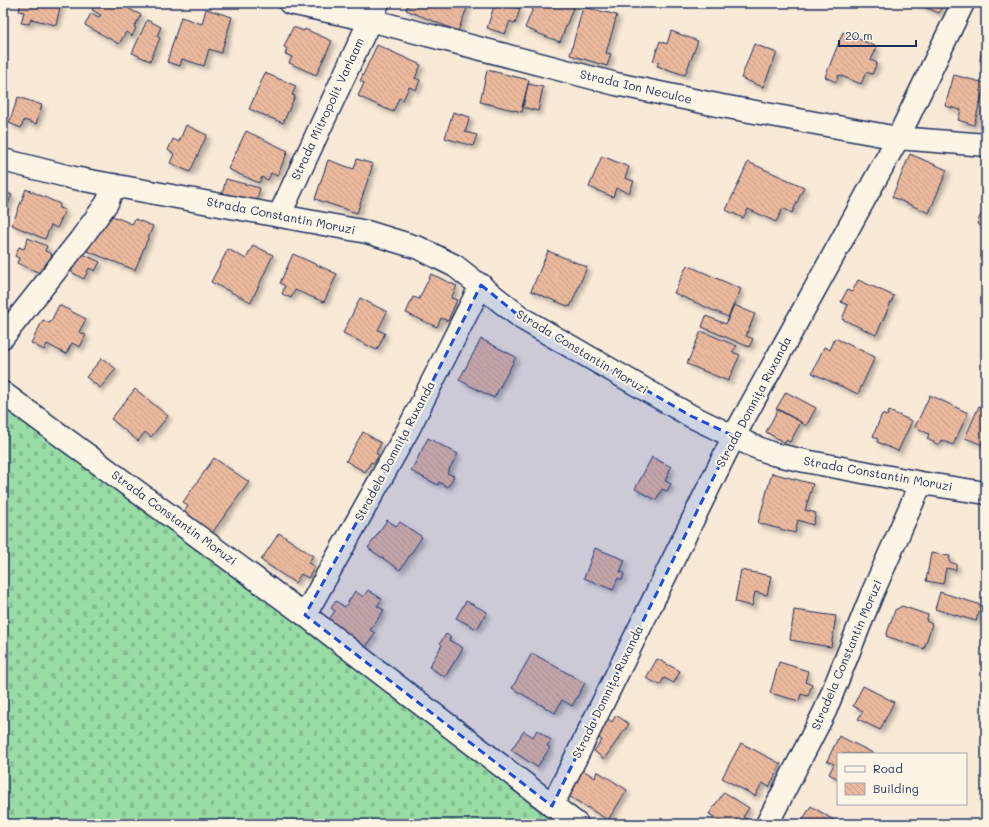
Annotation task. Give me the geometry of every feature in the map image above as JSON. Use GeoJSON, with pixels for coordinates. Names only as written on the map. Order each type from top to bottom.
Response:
{"type":"FeatureCollection","features":[{"type":"Feature","properties":{"kind":"street","name":"Strada Ion Neculce"},"geometry":{"type":"LineString","coordinates":[[290,3],[374,12],[616,84],[722,106],[898,138],[986,145]]}},
{"type":"Feature","properties":{"kind":"street","name":"Strada Domnița Ruxanda"},"geometry":{"type":"LineString","coordinates":[[552,806],[734,436],[898,138],[963,3]]}},
{"type":"Feature","properties":{"kind":"street","name":"Strada Mitropolit Varlaam"},"geometry":{"type":"LineString","coordinates":[[279,216],[374,12]]}},
{"type":"Feature","properties":{"kind":"street","name":"Strada Constantin Moruzi"},"geometry":{"type":"LineString","coordinates":[[3,160],[74,178],[367,232],[419,248],[455,266],[523,319],[691,416],[753,446],[773,454],[805,461],[921,483],[986,493]]}},
{"type":"Feature","properties":{"kind":"street"},"geometry":{"type":"LineString","coordinates":[[3,337],[80,240],[107,203],[114,185]]}},
{"type":"Feature","properties":{"kind":"street","name":"Stradela Domnița Ruxanda"},"geometry":{"type":"LineString","coordinates":[[305,615],[408,430],[481,285]]}},
{"type":"Feature","properties":{"kind":"street","name":"Strada Constantin Moruzi"},"geometry":{"type":"LineString","coordinates":[[3,393],[305,615]]}},
{"type":"Feature","properties":{"kind":"street","name":"Stradela Constantin Moruzi"},"geometry":{"type":"LineString","coordinates":[[767,824],[825,711],[872,594],[921,483]]}},
{"type":"Feature","properties":{"kind":"street"},"geometry":{"type":"LineString","coordinates":[[305,615],[577,824]]}},
{"type":"Feature","properties":{"kind":"highlighted area"},"geometry":{"type":"Polygon","coordinates":[[[481,285],[523,319],[691,416],[734,436],[552,806],[305,615],[408,430],[481,285]]]}},
{"type":"Feature","properties":{"kind":"green space"},"geometry":{"type":"Polygon","coordinates":[[[3,399],[173,524],[556,824],[3,824],[3,399]]]}},
{"type":"Feature","properties":{"kind":"building"},"geometry":{"type":"Polygon","coordinates":[[[21,3],[61,3],[56,25],[31,19],[29,24],[21,23],[24,12],[19,11],[21,3]]]}},
{"type":"Feature","properties":{"kind":"building"},"geometry":{"type":"Polygon","coordinates":[[[95,3],[118,3],[141,15],[134,27],[136,28],[132,36],[126,32],[119,44],[85,25],[91,13],[99,17],[101,15],[92,10],[95,3]]]}},
{"type":"Feature","properties":{"kind":"building"},"geometry":{"type":"Polygon","coordinates":[[[408,3],[469,3],[458,31],[406,10],[408,3]]]}},
{"type":"Feature","properties":{"kind":"building"},"geometry":{"type":"Polygon","coordinates":[[[495,3],[503,3],[520,9],[515,24],[510,21],[505,34],[487,28],[495,3]]]}},
{"type":"Feature","properties":{"kind":"building"},"geometry":{"type":"Polygon","coordinates":[[[535,3],[575,3],[560,42],[525,28],[535,3]]]}},
{"type":"Feature","properties":{"kind":"building"},"geometry":{"type":"Polygon","coordinates":[[[915,3],[943,3],[939,13],[915,3]]]}},
{"type":"Feature","properties":{"kind":"building"},"geometry":{"type":"Polygon","coordinates":[[[583,7],[617,15],[606,53],[611,54],[607,66],[570,55],[583,7]]]}},
{"type":"Feature","properties":{"kind":"building"},"geometry":{"type":"Polygon","coordinates":[[[206,9],[232,17],[221,53],[209,49],[204,66],[182,59],[180,66],[167,62],[181,17],[202,24],[206,9]]]}},
{"type":"Feature","properties":{"kind":"building"},"geometry":{"type":"Polygon","coordinates":[[[147,20],[161,27],[157,36],[160,38],[150,61],[132,53],[147,20]]]}},
{"type":"Feature","properties":{"kind":"building"},"geometry":{"type":"Polygon","coordinates":[[[293,27],[304,31],[305,29],[332,41],[316,75],[289,63],[292,57],[285,54],[287,49],[284,47],[293,27]]]}},
{"type":"Feature","properties":{"kind":"building"},"geometry":{"type":"Polygon","coordinates":[[[671,31],[698,41],[685,75],[657,66],[659,62],[653,61],[660,41],[667,44],[671,31]]]}},
{"type":"Feature","properties":{"kind":"building"},"geometry":{"type":"Polygon","coordinates":[[[843,32],[877,47],[871,60],[877,63],[872,74],[866,72],[861,84],[839,75],[836,82],[825,77],[843,32]]]}},
{"type":"Feature","properties":{"kind":"building"},"geometry":{"type":"Polygon","coordinates":[[[983,38],[986,39],[986,61],[980,61],[983,38]]]}},
{"type":"Feature","properties":{"kind":"building"},"geometry":{"type":"Polygon","coordinates":[[[754,44],[777,53],[763,87],[741,78],[754,44]]]}},
{"type":"Feature","properties":{"kind":"building"},"geometry":{"type":"Polygon","coordinates":[[[377,45],[421,65],[415,78],[420,80],[416,90],[409,87],[403,100],[399,98],[393,112],[358,96],[364,83],[360,81],[377,45]]]}},
{"type":"Feature","properties":{"kind":"building"},"geometry":{"type":"Polygon","coordinates":[[[487,70],[529,80],[522,112],[480,102],[487,70]]]}},
{"type":"Feature","properties":{"kind":"building"},"geometry":{"type":"Polygon","coordinates":[[[265,73],[296,86],[292,95],[295,96],[283,123],[249,109],[265,73]]]}},
{"type":"Feature","properties":{"kind":"building"},"geometry":{"type":"Polygon","coordinates":[[[954,75],[985,83],[974,125],[958,120],[961,110],[945,106],[954,75]]]}},
{"type":"Feature","properties":{"kind":"building"},"geometry":{"type":"Polygon","coordinates":[[[528,84],[543,87],[538,111],[522,107],[528,84]]]}},
{"type":"Feature","properties":{"kind":"building"},"geometry":{"type":"Polygon","coordinates":[[[18,97],[42,105],[36,124],[24,120],[21,128],[9,123],[18,97]]]}},
{"type":"Feature","properties":{"kind":"building"},"geometry":{"type":"Polygon","coordinates":[[[453,112],[470,117],[465,132],[477,135],[473,146],[445,138],[453,112]]]}},
{"type":"Feature","properties":{"kind":"building"},"geometry":{"type":"Polygon","coordinates":[[[186,125],[207,135],[190,172],[170,163],[174,154],[168,150],[173,139],[179,142],[186,125]]]}},
{"type":"Feature","properties":{"kind":"building"},"geometry":{"type":"Polygon","coordinates":[[[246,131],[288,151],[277,176],[271,173],[268,180],[262,177],[259,183],[228,169],[246,131]]]}},
{"type":"Feature","properties":{"kind":"building"},"geometry":{"type":"Polygon","coordinates":[[[910,154],[947,170],[929,213],[892,197],[910,154]]]}},
{"type":"Feature","properties":{"kind":"building"},"geometry":{"type":"Polygon","coordinates":[[[602,156],[629,167],[625,178],[634,181],[629,193],[616,188],[613,197],[589,187],[602,156]]]}},
{"type":"Feature","properties":{"kind":"building"},"geometry":{"type":"Polygon","coordinates":[[[357,159],[373,164],[357,213],[315,199],[328,160],[354,169],[357,159]]]}},
{"type":"Feature","properties":{"kind":"building"},"geometry":{"type":"Polygon","coordinates":[[[748,162],[804,187],[792,213],[783,208],[776,222],[748,209],[743,218],[726,210],[748,162]]]}},
{"type":"Feature","properties":{"kind":"building"},"geometry":{"type":"Polygon","coordinates":[[[226,179],[260,188],[256,203],[222,195],[226,179]]]}},
{"type":"Feature","properties":{"kind":"building"},"geometry":{"type":"Polygon","coordinates":[[[26,189],[60,204],[59,208],[65,210],[57,228],[51,225],[45,239],[12,225],[26,189]]]}},
{"type":"Feature","properties":{"kind":"building"},"geometry":{"type":"Polygon","coordinates":[[[3,191],[12,195],[3,214],[3,191]]]}},
{"type":"Feature","properties":{"kind":"building"},"geometry":{"type":"Polygon","coordinates":[[[986,202],[986,228],[977,224],[986,202]]]}},
{"type":"Feature","properties":{"kind":"building"},"geometry":{"type":"Polygon","coordinates":[[[103,212],[132,224],[135,219],[153,226],[135,270],[87,251],[103,212]]]}},
{"type":"Feature","properties":{"kind":"building"},"geometry":{"type":"Polygon","coordinates":[[[28,238],[47,246],[45,251],[52,254],[45,271],[42,269],[40,273],[17,263],[19,258],[15,256],[19,247],[24,249],[28,238]]]}},
{"type":"Feature","properties":{"kind":"building"},"geometry":{"type":"Polygon","coordinates":[[[253,245],[273,255],[251,302],[211,282],[228,249],[246,259],[253,245]]]}},
{"type":"Feature","properties":{"kind":"building"},"geometry":{"type":"Polygon","coordinates":[[[548,251],[587,267],[570,307],[531,291],[548,251]]]}},
{"type":"Feature","properties":{"kind":"building"},"geometry":{"type":"Polygon","coordinates":[[[81,253],[100,262],[95,271],[89,268],[84,279],[71,272],[81,253]]]}},
{"type":"Feature","properties":{"kind":"building"},"geometry":{"type":"Polygon","coordinates":[[[293,254],[337,274],[324,302],[295,290],[291,298],[282,294],[285,286],[280,283],[293,254]]]}},
{"type":"Feature","properties":{"kind":"building"},"geometry":{"type":"Polygon","coordinates":[[[687,265],[741,289],[728,317],[674,293],[687,265]]]}},
{"type":"Feature","properties":{"kind":"building"},"geometry":{"type":"Polygon","coordinates":[[[431,274],[457,286],[451,298],[457,300],[448,321],[441,318],[437,327],[406,313],[413,297],[419,299],[431,274]]]}},
{"type":"Feature","properties":{"kind":"building"},"geometry":{"type":"Polygon","coordinates":[[[858,280],[894,296],[876,335],[842,319],[848,305],[841,302],[847,290],[852,292],[858,280]]]}},
{"type":"Feature","properties":{"kind":"building"},"geometry":{"type":"Polygon","coordinates":[[[360,298],[387,312],[378,330],[385,333],[377,350],[343,333],[360,298]]]}},
{"type":"Feature","properties":{"kind":"building"},"geometry":{"type":"Polygon","coordinates":[[[59,305],[86,319],[79,332],[86,335],[80,347],[72,343],[66,354],[47,344],[44,350],[31,343],[43,320],[50,323],[59,305]]]}},
{"type":"Feature","properties":{"kind":"building"},"geometry":{"type":"Polygon","coordinates":[[[734,305],[755,314],[746,336],[753,339],[749,347],[702,327],[706,316],[726,324],[734,305]]]}},
{"type":"Feature","properties":{"kind":"building"},"geometry":{"type":"Polygon","coordinates":[[[701,331],[737,346],[732,352],[740,355],[728,381],[687,364],[701,331]]]}},
{"type":"Feature","properties":{"kind":"building"},"geometry":{"type":"Polygon","coordinates":[[[835,338],[875,357],[858,394],[812,373],[824,347],[830,350],[835,338]]]}},
{"type":"Feature","properties":{"kind":"building"},"geometry":{"type":"Polygon","coordinates":[[[481,339],[516,357],[494,398],[459,380],[481,339]]]}},
{"type":"Feature","properties":{"kind":"building"},"geometry":{"type":"Polygon","coordinates":[[[102,358],[116,369],[100,388],[86,377],[102,358]]]}},
{"type":"Feature","properties":{"kind":"building"},"geometry":{"type":"Polygon","coordinates":[[[135,389],[168,416],[151,437],[145,432],[138,441],[111,419],[135,389]]]}},
{"type":"Feature","properties":{"kind":"building"},"geometry":{"type":"Polygon","coordinates":[[[786,392],[816,408],[806,426],[776,409],[786,392]]]}},
{"type":"Feature","properties":{"kind":"building"},"geometry":{"type":"Polygon","coordinates":[[[930,395],[968,413],[953,445],[941,440],[939,445],[927,439],[929,434],[915,427],[930,395]]]}},
{"type":"Feature","properties":{"kind":"building"},"geometry":{"type":"Polygon","coordinates":[[[986,399],[986,439],[983,445],[965,438],[979,406],[983,408],[986,399]]]}},
{"type":"Feature","properties":{"kind":"building"},"geometry":{"type":"Polygon","coordinates":[[[778,409],[801,422],[790,442],[786,440],[785,443],[766,432],[778,409]]]}},
{"type":"Feature","properties":{"kind":"building"},"geometry":{"type":"Polygon","coordinates":[[[889,411],[912,421],[898,451],[877,442],[878,439],[873,436],[882,414],[887,416],[889,411]]]}},
{"type":"Feature","properties":{"kind":"building"},"geometry":{"type":"Polygon","coordinates":[[[363,432],[381,443],[376,453],[379,455],[374,463],[371,462],[365,472],[346,461],[363,432]]]}},
{"type":"Feature","properties":{"kind":"building"},"geometry":{"type":"Polygon","coordinates":[[[428,438],[458,454],[447,473],[454,476],[448,487],[439,482],[438,485],[411,471],[428,438]]]}},
{"type":"Feature","properties":{"kind":"building"},"geometry":{"type":"Polygon","coordinates":[[[652,457],[671,467],[665,481],[671,484],[667,491],[662,489],[656,500],[635,489],[652,457]]]}},
{"type":"Feature","properties":{"kind":"building"},"geometry":{"type":"Polygon","coordinates":[[[214,458],[249,482],[209,537],[181,516],[188,506],[183,502],[214,458]]]}},
{"type":"Feature","properties":{"kind":"building"},"geometry":{"type":"Polygon","coordinates":[[[772,473],[813,484],[805,510],[816,513],[813,525],[798,520],[795,533],[758,523],[772,473]]]}},
{"type":"Feature","properties":{"kind":"building"},"geometry":{"type":"Polygon","coordinates":[[[387,520],[396,526],[400,522],[422,537],[400,570],[368,548],[387,520]]]}},
{"type":"Feature","properties":{"kind":"building"},"geometry":{"type":"Polygon","coordinates":[[[279,533],[313,556],[308,563],[315,567],[308,578],[301,574],[295,583],[261,560],[279,533]]]}},
{"type":"Feature","properties":{"kind":"building"},"geometry":{"type":"Polygon","coordinates":[[[595,548],[625,560],[620,572],[624,573],[622,580],[618,578],[613,590],[584,578],[595,548]]]}},
{"type":"Feature","properties":{"kind":"building"},"geometry":{"type":"Polygon","coordinates":[[[931,553],[950,556],[949,562],[956,564],[956,570],[946,568],[943,584],[926,581],[931,553]]]}},
{"type":"Feature","properties":{"kind":"building"},"geometry":{"type":"Polygon","coordinates":[[[741,570],[771,576],[767,595],[755,592],[752,606],[735,602],[741,570]]]}},
{"type":"Feature","properties":{"kind":"building"},"geometry":{"type":"Polygon","coordinates":[[[368,590],[382,599],[377,606],[384,610],[370,630],[375,633],[366,647],[328,621],[335,611],[331,608],[336,601],[345,607],[355,591],[363,597],[368,590]]]}},
{"type":"Feature","properties":{"kind":"building"},"geometry":{"type":"Polygon","coordinates":[[[940,592],[981,605],[976,621],[935,609],[940,592]]]}},
{"type":"Feature","properties":{"kind":"building"},"geometry":{"type":"Polygon","coordinates":[[[466,601],[487,612],[477,629],[456,618],[466,601]]]}},
{"type":"Feature","properties":{"kind":"building"},"geometry":{"type":"Polygon","coordinates":[[[902,606],[928,615],[926,621],[932,624],[924,649],[886,636],[895,610],[902,606]]]}},
{"type":"Feature","properties":{"kind":"building"},"geometry":{"type":"Polygon","coordinates":[[[794,610],[836,616],[831,647],[790,640],[794,610]]]}},
{"type":"Feature","properties":{"kind":"building"},"geometry":{"type":"Polygon","coordinates":[[[446,634],[451,637],[449,640],[463,648],[445,677],[429,667],[442,645],[440,643],[446,634]]]}},
{"type":"Feature","properties":{"kind":"building"},"geometry":{"type":"Polygon","coordinates":[[[532,653],[585,683],[572,706],[562,700],[555,713],[512,688],[532,653]]]}},
{"type":"Feature","properties":{"kind":"building"},"geometry":{"type":"Polygon","coordinates":[[[657,659],[680,671],[674,683],[664,678],[660,685],[646,678],[657,659]]]}},
{"type":"Feature","properties":{"kind":"building"},"geometry":{"type":"Polygon","coordinates":[[[779,662],[808,671],[805,682],[812,685],[808,696],[801,694],[799,701],[770,693],[779,662]]]}},
{"type":"Feature","properties":{"kind":"building"},"geometry":{"type":"Polygon","coordinates":[[[863,686],[894,702],[880,730],[858,719],[863,711],[853,706],[863,686]]]}},
{"type":"Feature","properties":{"kind":"building"},"geometry":{"type":"Polygon","coordinates":[[[616,715],[629,724],[604,759],[594,751],[602,740],[595,735],[607,718],[612,722],[616,715]]]}},
{"type":"Feature","properties":{"kind":"building"},"geometry":{"type":"Polygon","coordinates":[[[537,730],[551,740],[547,746],[550,748],[537,767],[511,750],[524,731],[533,737],[537,730]]]}},
{"type":"Feature","properties":{"kind":"building"},"geometry":{"type":"Polygon","coordinates":[[[839,736],[873,753],[837,753],[837,778],[829,774],[834,764],[827,761],[839,736]]]}},
{"type":"Feature","properties":{"kind":"building"},"geometry":{"type":"Polygon","coordinates":[[[741,743],[781,764],[769,787],[762,783],[755,796],[722,778],[741,743]]]}},
{"type":"Feature","properties":{"kind":"building"},"geometry":{"type":"Polygon","coordinates":[[[583,770],[595,778],[597,771],[627,790],[608,820],[567,795],[583,770]]]}},
{"type":"Feature","properties":{"kind":"building"},"geometry":{"type":"Polygon","coordinates":[[[724,792],[749,808],[743,817],[754,824],[725,824],[709,814],[724,792]]]}},
{"type":"Feature","properties":{"kind":"building"},"geometry":{"type":"Polygon","coordinates":[[[811,806],[840,824],[800,824],[811,806]]]}}]}
